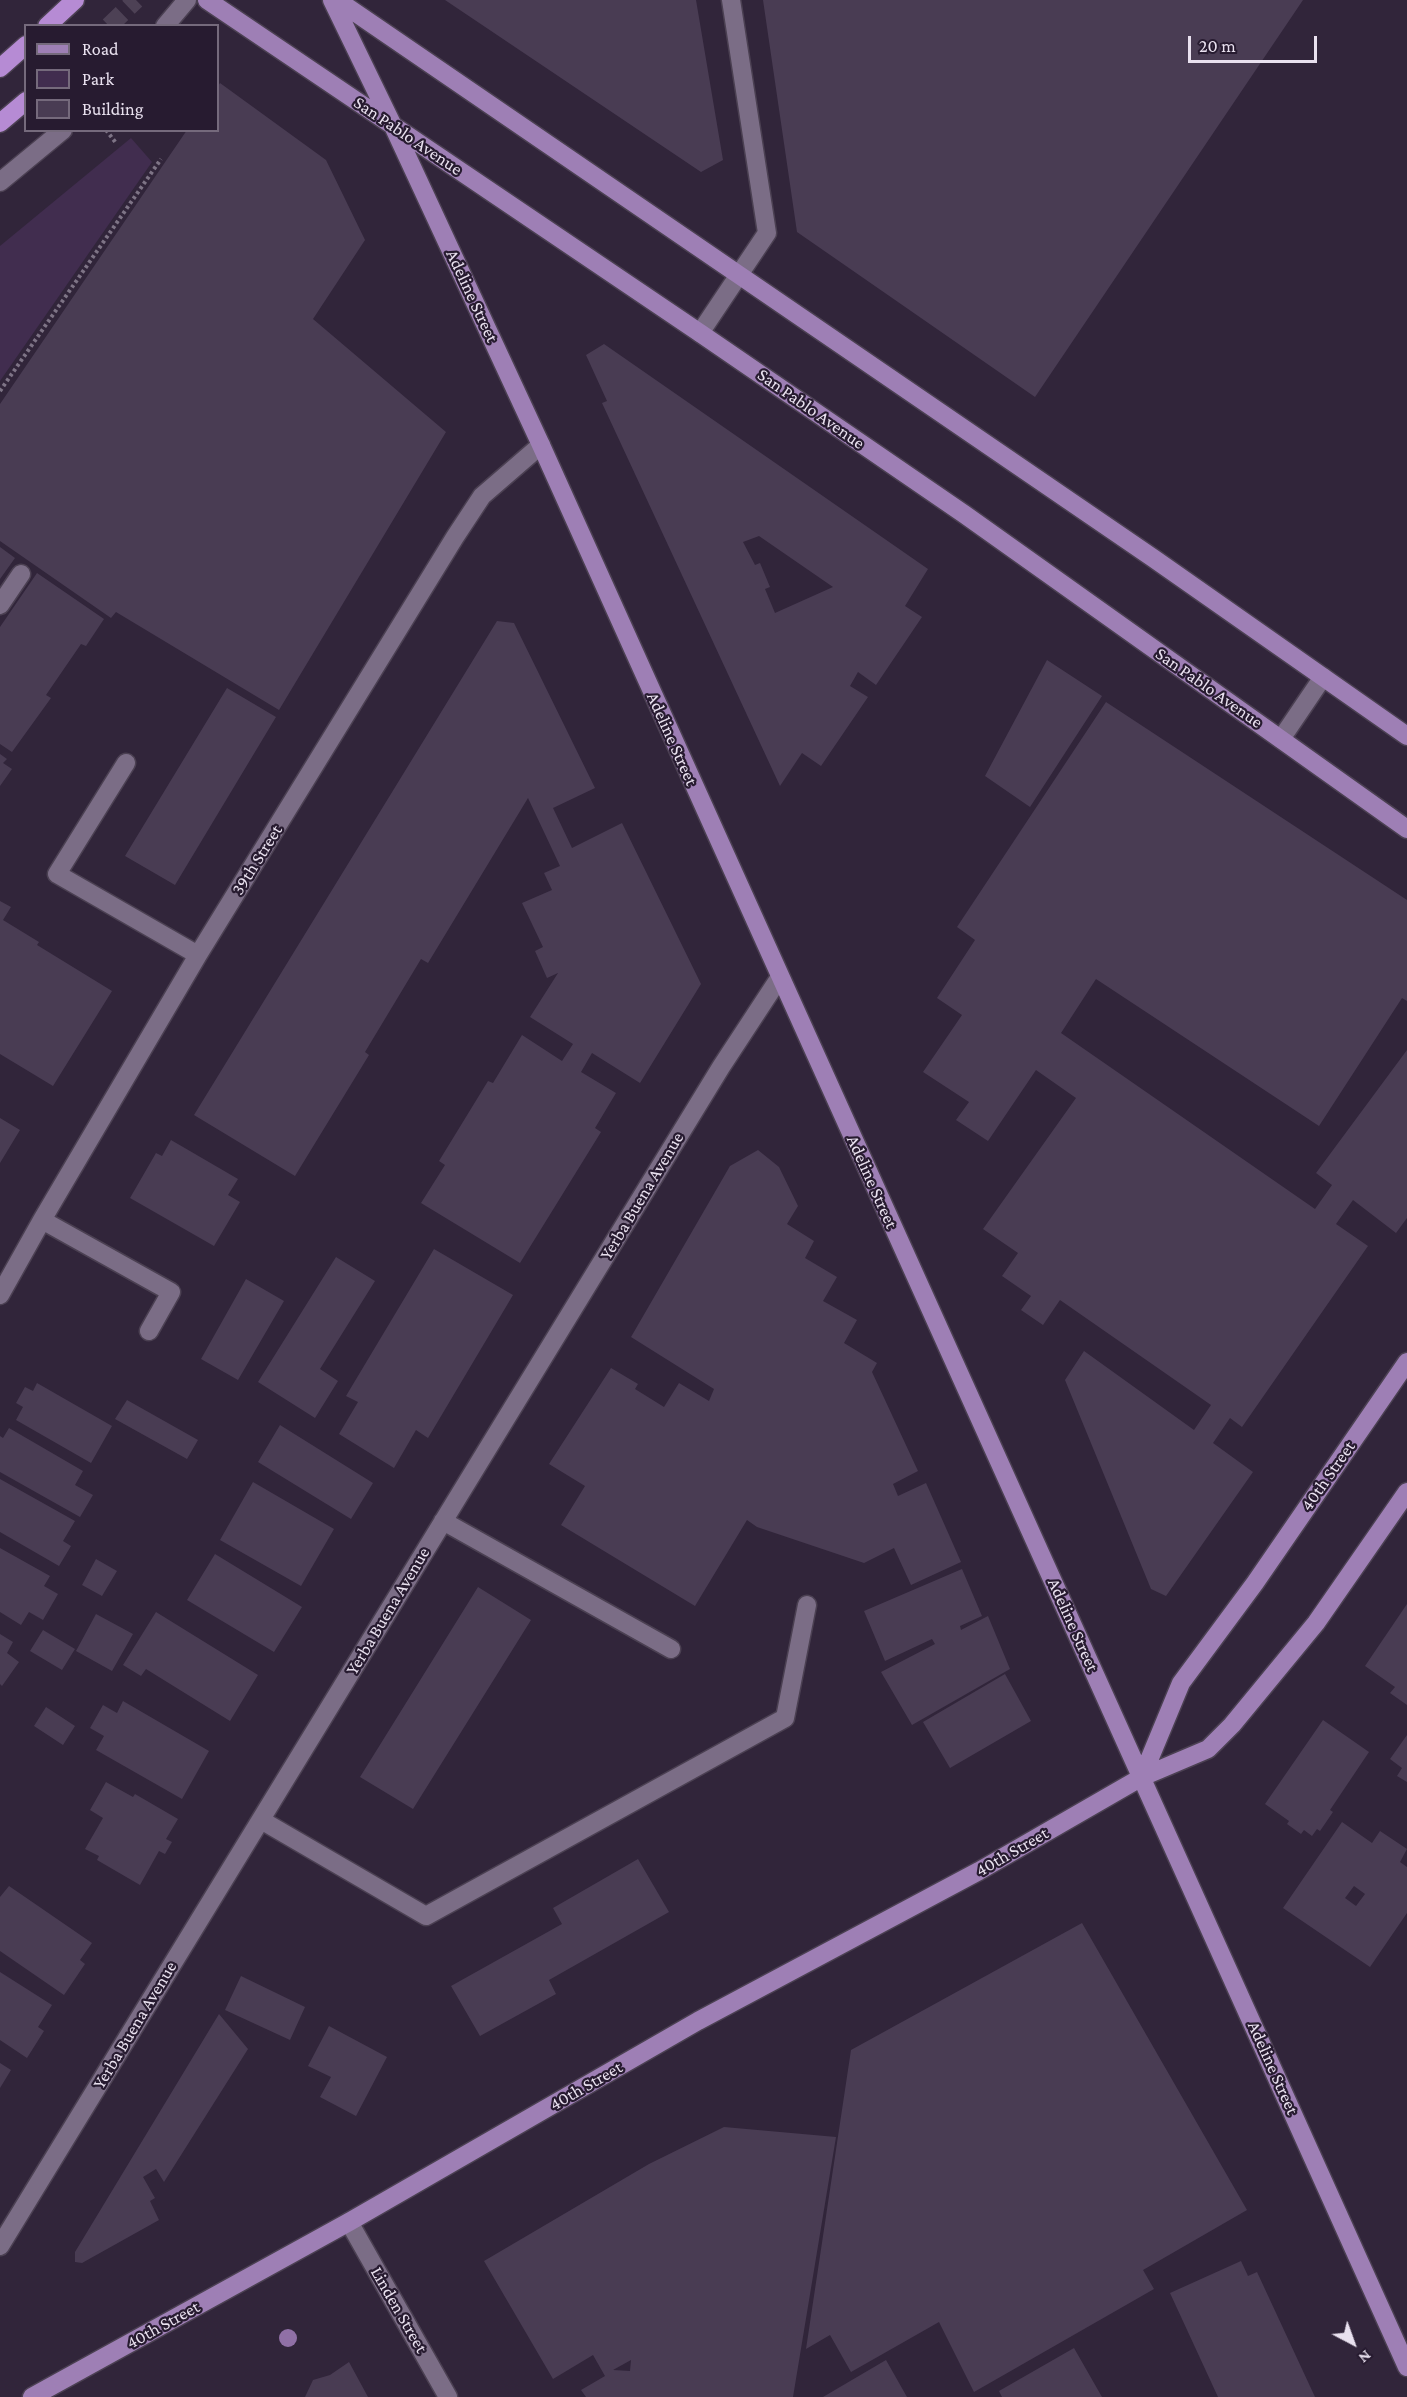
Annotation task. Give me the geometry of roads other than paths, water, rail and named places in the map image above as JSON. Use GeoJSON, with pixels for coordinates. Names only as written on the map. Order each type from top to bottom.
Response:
{"type":"FeatureCollection","features":[{"type":"Feature","properties":{"kind":"highway"},"geometry":{"type":"LineString","coordinates":[[49,24],[75,0]]}},
{"type":"Feature","properties":{"kind":"highway"},"geometry":{"type":"LineString","coordinates":[[0,68],[24,47]]}},
{"type":"Feature","properties":{"kind":"highway"},"geometry":{"type":"LineString","coordinates":[[0,123],[24,103]]}},
{"type":"Feature","properties":{"kind":"main road","name":"San Pablo Avenue"},"geometry":{"type":"LineString","coordinates":[[207,0],[981,526],[1407,829]]}},
{"type":"Feature","properties":{"kind":"main road","name":"Adeline Street"},"geometry":{"type":"LineString","coordinates":[[332,0],[541,445],[1407,2367]]}},
{"type":"Feature","properties":{"kind":"main road"},"geometry":{"type":"LineString","coordinates":[[337,0],[1407,735]]}},
{"type":"Feature","properties":{"kind":"main road","name":"40th Street"},"geometry":{"type":"LineString","coordinates":[[1142,1777],[1181,1683],[1254,1583],[1407,1362]]}},
{"type":"Feature","properties":{"kind":"main road","name":"40th Street"},"geometry":{"type":"LineString","coordinates":[[32,2397],[349,2222],[698,2021],[979,1871],[1142,1777],[1208,1749],[1232,1725],[1316,1623],[1407,1491]]}},
{"type":"Feature","properties":{"kind":"street"},"geometry":{"type":"LineString","coordinates":[[167,24],[187,0]]}},
{"type":"Feature","properties":{"kind":"street"},"geometry":{"type":"LineString","coordinates":[[700,333],[767,233],[731,0]]}},
{"type":"Feature","properties":{"kind":"street"},"geometry":{"type":"LineString","coordinates":[[0,182],[61,132]]}},
{"type":"Feature","properties":{"kind":"street","name":"39th Street"},"geometry":{"type":"LineString","coordinates":[[0,1295],[198,955],[482,496],[541,445]]}},
{"type":"Feature","properties":{"kind":"street"},"geometry":{"type":"LineString","coordinates":[[0,605],[21,574]]}},
{"type":"Feature","properties":{"kind":"street"},"geometry":{"type":"LineString","coordinates":[[1281,739],[1323,677]]}},
{"type":"Feature","properties":{"kind":"street"},"geometry":{"type":"LineString","coordinates":[[126,763],[57,874],[198,955]]}},
{"type":"Feature","properties":{"kind":"street","name":"Yerba Buena Avenue"},"geometry":{"type":"LineString","coordinates":[[0,2246],[721,1067],[780,977]]}},
{"type":"Feature","properties":{"kind":"street"},"geometry":{"type":"LineString","coordinates":[[42,1220],[171,1292],[149,1331]]}},
{"type":"Feature","properties":{"kind":"street"},"geometry":{"type":"LineString","coordinates":[[443,1521],[671,1649]]}},
{"type":"Feature","properties":{"kind":"street"},"geometry":{"type":"LineString","coordinates":[[261,1820],[426,1916],[785,1718],[807,1605]]}},
{"type":"Feature","properties":{"kind":"street","name":"Linden Street"},"geometry":{"type":"LineString","coordinates":[[349,2222],[448,2397]]}},
{"type":"Feature","properties":{"kind":"tunnel"},"geometry":{"type":"LineString","coordinates":[[111,24],[136,0]]}}]}
